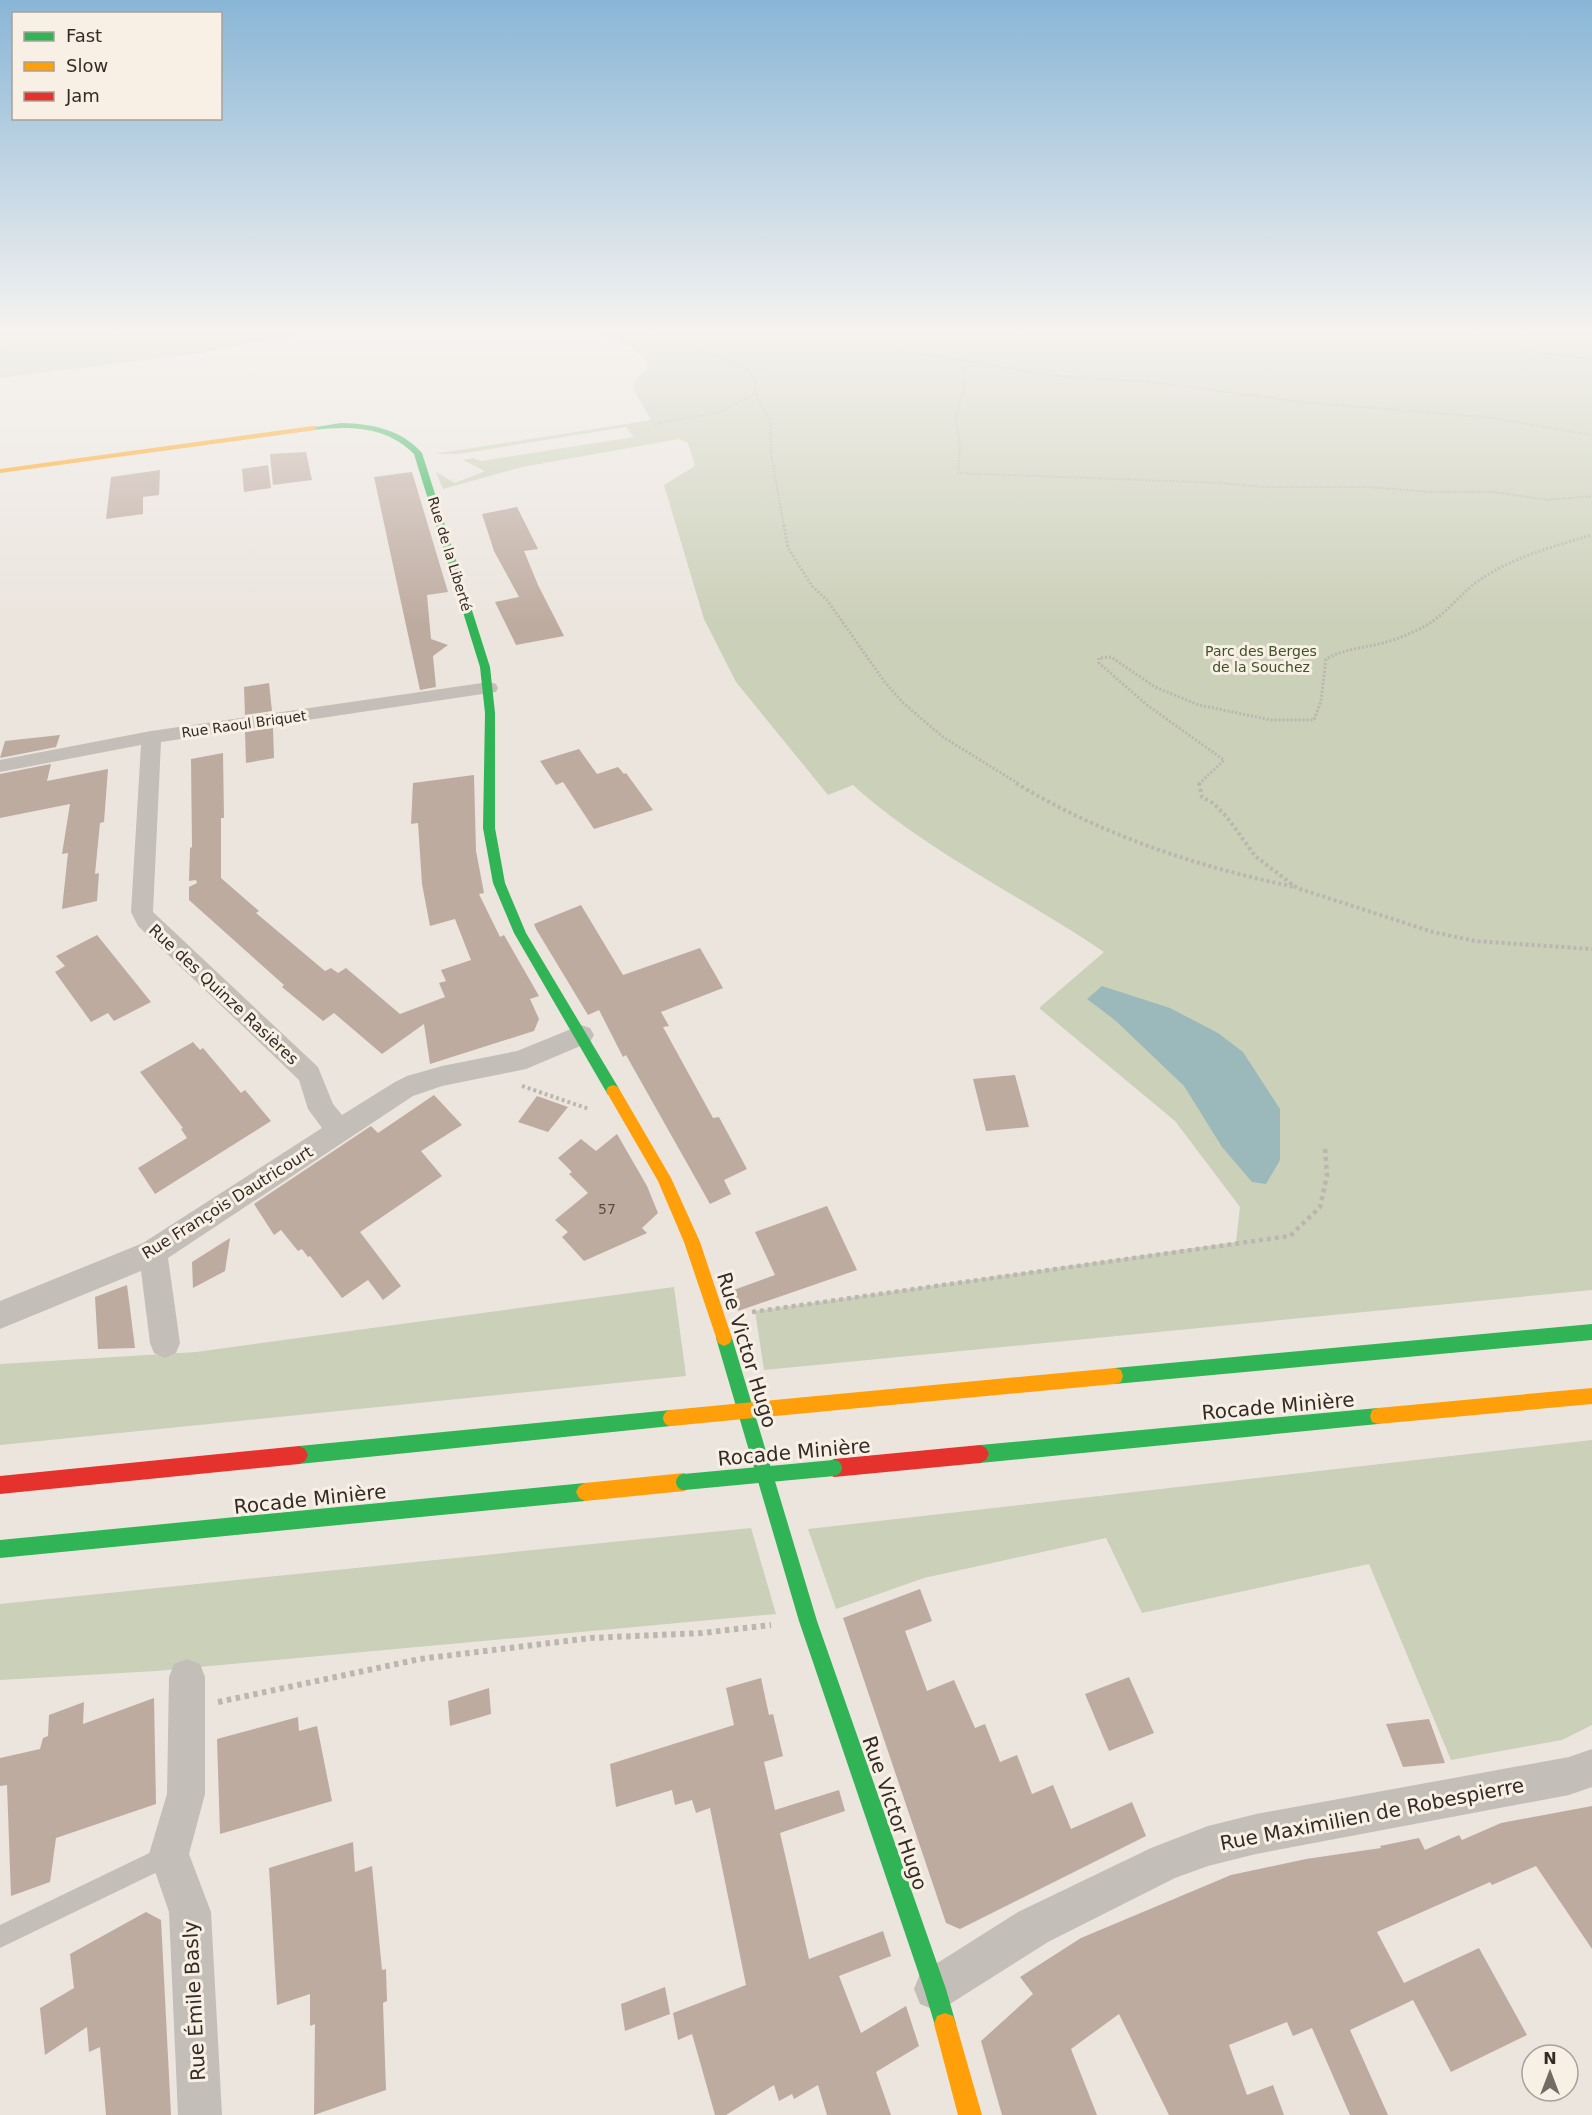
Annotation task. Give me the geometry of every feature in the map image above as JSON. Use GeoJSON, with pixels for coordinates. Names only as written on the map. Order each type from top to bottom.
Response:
{"type":"FeatureCollection","features":[{"type":"Feature","properties":{"kind":"main road","name":"Rue de la Liberté"},"geometry":{"type":"LineString","coordinates":[[0,471],[323,427]]}},
{"type":"Feature","properties":{"kind":"main road","name":"Rue de la Liberté"},"geometry":{"type":"LineString","coordinates":[[355,427],[367,427],[400,436],[412,443],[418,453],[485,667],[489,688]]}},
{"type":"Feature","properties":{"kind":"main road","name":"Rue Victor Hugo"},"geometry":{"type":"LineString","coordinates":[[489,688],[491,714],[490,822],[492,850],[501,890],[520,933],[664,1178],[692,1242],[718,1317],[808,1621],[935,1989],[970,2115]]}},
{"type":"Feature","properties":{"kind":"main road"},"geometry":{"type":"LineString","coordinates":[[0,1485],[671,1418],[1592,1332]]}},
{"type":"Feature","properties":{"kind":"main road","name":"Rocade Minière"},"geometry":{"type":"LineString","coordinates":[[0,1549],[834,1467],[1592,1396]]}},
{"type":"Feature","properties":{"kind":"street","name":"Rue Raoul Briquet"},"geometry":{"type":"LineString","coordinates":[[0,765],[152,737],[489,688]]}},
{"type":"Feature","properties":{"kind":"street","name":"Rue des Quinze Rasières"},"geometry":{"type":"LineString","coordinates":[[152,737],[141,903],[146,920],[309,1074],[321,1109],[340,1131]]}},
{"type":"Feature","properties":{"kind":"street","name":"Rue François Dautricourt"},"geometry":{"type":"LineString","coordinates":[[0,1315],[153,1252],[404,1089],[422,1081],[523,1060],[581,1035]]}},
{"type":"Feature","properties":{"kind":"street"},"geometry":{"type":"LineString","coordinates":[[153,1252],[165,1343]]}},
{"type":"Feature","properties":{"kind":"street"},"geometry":{"type":"LineString","coordinates":[[169,1854],[186,1794],[188,1693]]}},
{"type":"Feature","properties":{"kind":"street","name":"Rue Maximilien de Robespierre"},"geometry":{"type":"LineString","coordinates":[[935,1989],[1033,1927],[1165,1862],[1208,1846],[1268,1832],[1569,1776],[1592,1768]]}},
{"type":"Feature","properties":{"kind":"street","name":"Rue Émile Basly"},"geometry":{"type":"LineString","coordinates":[[169,1854],[190,1912],[200,2115]]}},
{"type":"Feature","properties":{"kind":"lane"},"geometry":{"type":"LineString","coordinates":[[0,1937],[169,1854]]}},
{"type":"Feature","properties":{"kind":"path"},"geometry":{"type":"LineString","coordinates":[[770,427],[771,453],[788,548],[812,586],[826,600],[884,681],[902,702],[944,737],[1054,806],[1088,823],[1233,874],[1297,888],[1432,932],[1475,941],[1592,949]]}},
{"type":"Feature","properties":{"kind":"path"},"geometry":{"type":"LineString","coordinates":[[957,427],[960,446],[958,473],[1221,483],[1249,488],[1477,490],[1511,493],[1544,501],[1564,500],[1581,495],[1592,496]]}},
{"type":"Feature","properties":{"kind":"path"},"geometry":{"type":"LineString","coordinates":[[1544,427],[1592,435]]}},
{"type":"Feature","properties":{"kind":"path"},"geometry":{"type":"LineString","coordinates":[[1297,888],[1255,856],[1227,817],[1213,803],[1202,797],[1199,783],[1224,760],[1211,747],[1179,728],[1128,691],[1099,663],[1099,658],[1111,657],[1136,677],[1161,690],[1202,705],[1260,720],[1293,723],[1314,720],[1321,701],[1326,659],[1340,650],[1378,645],[1408,634],[1429,624],[1470,587],[1500,568],[1592,535]]}},
{"type":"Feature","properties":{"kind":"path"},"geometry":{"type":"LineString","coordinates":[[513,1083],[605,1114],[619,1100]]}},
{"type":"Feature","properties":{"kind":"path"},"geometry":{"type":"LineString","coordinates":[[718,1317],[1290,1236],[1320,1207],[1327,1176],[1325,1148]]}},
{"type":"Feature","properties":{"kind":"path"},"geometry":{"type":"LineString","coordinates":[[188,1693],[420,1659],[591,1638],[702,1633],[808,1621]]}},
{"type":"Feature","properties":{"kind":"green space","name":"Parc des Berges de la Souchez"},"geometry":{"type":"Polygon","coordinates":[[[608,427],[1592,427],[1592,1290],[764,1370],[755,1311],[1236,1242],[1240,1207],[1175,1121],[1039,1008],[1104,952],[943,853],[853,785],[828,795],[736,682],[704,619],[664,485],[695,466],[688,443],[679,439],[522,467],[443,489],[436,472],[455,483],[485,471],[463,460],[473,458],[481,461],[634,437],[626,427],[459,454],[434,454],[608,427]]]}},
{"type":"Feature","properties":{"kind":"green space"},"geometry":{"type":"Polygon","coordinates":[[[674,1287],[686,1376],[0,1445],[0,1364],[196,1352],[674,1287]]]}},
{"type":"Feature","properties":{"kind":"green space"},"geometry":{"type":"Polygon","coordinates":[[[1592,1440],[1592,1725],[1562,1740],[1451,1760],[1369,1564],[1142,1613],[1106,1538],[924,1578],[836,1609],[808,1529],[1592,1440]]]}},
{"type":"Feature","properties":{"kind":"green space"},"geometry":{"type":"Polygon","coordinates":[[[751,1528],[776,1614],[156,1671],[0,1680],[0,1604],[751,1528]]]}},
{"type":"Feature","properties":{"kind":"water"},"geometry":{"type":"Polygon","coordinates":[[[1102,986],[1170,1008],[1218,1033],[1243,1052],[1280,1109],[1280,1160],[1266,1184],[1252,1182],[1222,1147],[1184,1086],[1116,1021],[1087,999],[1102,986]]]}},
{"type":"Feature","properties":{"kind":"building"},"geometry":{"type":"Polygon","coordinates":[[[306,452],[312,480],[273,485],[270,454],[306,452]]]}},
{"type":"Feature","properties":{"kind":"building"},"geometry":{"type":"Polygon","coordinates":[[[268,465],[271,488],[244,492],[242,469],[268,465]]]}},
{"type":"Feature","properties":{"kind":"building"},"geometry":{"type":"Polygon","coordinates":[[[160,470],[159,495],[143,497],[143,514],[106,519],[111,477],[160,470]]]}},
{"type":"Feature","properties":{"kind":"building"},"geometry":{"type":"Polygon","coordinates":[[[412,472],[448,592],[427,595],[431,639],[448,645],[433,656],[436,687],[420,690],[374,477],[412,472]]]}},
{"type":"Feature","properties":{"kind":"building"},"geometry":{"type":"Polygon","coordinates":[[[517,507],[538,549],[524,551],[538,585],[564,636],[516,645],[495,602],[519,597],[494,551],[482,514],[517,507]]]}},
{"type":"Feature","properties":{"kind":"building"},"geometry":{"type":"Polygon","coordinates":[[[269,683],[272,711],[245,715],[244,687],[269,683]]]}},
{"type":"Feature","properties":{"kind":"building"},"geometry":{"type":"Polygon","coordinates":[[[273,728],[274,758],[246,763],[245,732],[273,728]]]}},
{"type":"Feature","properties":{"kind":"building"},"geometry":{"type":"Polygon","coordinates":[[[60,735],[56,747],[0,758],[5,741],[60,735]]]}},
{"type":"Feature","properties":{"kind":"building"},"geometry":{"type":"Polygon","coordinates":[[[579,749],[597,774],[618,767],[624,774],[626,773],[653,810],[594,829],[563,782],[556,785],[540,761],[579,749]]]}},
{"type":"Feature","properties":{"kind":"building"},"geometry":{"type":"Polygon","coordinates":[[[223,753],[224,818],[221,818],[221,878],[259,911],[256,913],[325,971],[331,968],[338,973],[346,968],[400,1014],[445,997],[439,983],[446,981],[441,970],[471,960],[455,919],[430,926],[422,884],[418,823],[411,824],[413,783],[474,775],[476,851],[484,893],[479,894],[500,937],[504,935],[539,996],[530,999],[539,1019],[534,1031],[430,1064],[424,1024],[382,1054],[334,1013],[323,1021],[282,987],[284,985],[189,900],[189,887],[197,883],[196,880],[189,881],[190,848],[192,847],[191,759],[223,753]]]}},
{"type":"Feature","properties":{"kind":"building"},"geometry":{"type":"Polygon","coordinates":[[[51,764],[47,781],[108,769],[104,822],[100,823],[95,874],[99,873],[97,901],[62,909],[68,853],[62,854],[70,804],[0,818],[0,774],[51,764]]]}},
{"type":"Feature","properties":{"kind":"building"},"geometry":{"type":"Polygon","coordinates":[[[581,905],[623,975],[700,948],[723,988],[661,1012],[669,1026],[663,1027],[713,1118],[719,1117],[747,1169],[724,1180],[731,1194],[710,1204],[626,1055],[623,1057],[599,1010],[588,1015],[536,929],[534,924],[581,905]]]}},
{"type":"Feature","properties":{"kind":"building"},"geometry":{"type":"Polygon","coordinates":[[[97,935],[151,1002],[114,1021],[108,1013],[91,1022],[55,972],[65,966],[56,956],[97,935]]]}},
{"type":"Feature","properties":{"kind":"building"},"geometry":{"type":"Polygon","coordinates":[[[193,1042],[200,1050],[203,1048],[241,1093],[245,1090],[271,1121],[155,1194],[138,1168],[187,1138],[181,1129],[183,1128],[140,1072],[193,1042]]]}},
{"type":"Feature","properties":{"kind":"building"},"geometry":{"type":"Polygon","coordinates":[[[1015,1075],[1029,1127],[986,1131],[973,1079],[1015,1075]]]}},
{"type":"Feature","properties":{"kind":"building"},"geometry":{"type":"Polygon","coordinates":[[[434,1095],[462,1125],[421,1151],[442,1176],[360,1232],[401,1286],[383,1300],[368,1280],[342,1298],[310,1256],[308,1257],[302,1249],[298,1251],[281,1230],[274,1235],[254,1204],[371,1126],[378,1133],[434,1095]]]}},
{"type":"Feature","properties":{"kind":"building"},"geometry":{"type":"Polygon","coordinates":[[[537,1096],[568,1107],[548,1132],[518,1122],[537,1096]]]}},
{"type":"Feature","properties":{"kind":"building"},"geometry":{"type":"Polygon","coordinates":[[[617,1134],[647,1186],[658,1213],[642,1228],[647,1233],[584,1261],[562,1237],[568,1232],[555,1220],[588,1193],[569,1174],[572,1172],[558,1158],[581,1139],[596,1151],[617,1134]]]}},
{"type":"Feature","properties":{"kind":"building"},"geometry":{"type":"Polygon","coordinates":[[[827,1206],[857,1270],[738,1311],[731,1291],[775,1275],[755,1232],[827,1206]]]}},
{"type":"Feature","properties":{"kind":"building"},"geometry":{"type":"Polygon","coordinates":[[[230,1238],[225,1271],[193,1288],[192,1262],[230,1238]]]}},
{"type":"Feature","properties":{"kind":"building"},"geometry":{"type":"Polygon","coordinates":[[[127,1285],[135,1348],[98,1349],[95,1297],[127,1285]]]}},
{"type":"Feature","properties":{"kind":"building"},"geometry":{"type":"Polygon","coordinates":[[[920,1589],[932,1621],[905,1631],[927,1691],[954,1680],[975,1728],[985,1724],[1000,1762],[1017,1755],[1032,1794],[1053,1785],[1071,1829],[1132,1802],[1146,1836],[960,1929],[946,1923],[843,1618],[920,1589]]]}},
{"type":"Feature","properties":{"kind":"building"},"geometry":{"type":"Polygon","coordinates":[[[1129,1677],[1154,1733],[1109,1751],[1085,1694],[1129,1677]]]}},
{"type":"Feature","properties":{"kind":"building"},"geometry":{"type":"Polygon","coordinates":[[[761,1678],[769,1715],[773,1714],[783,1756],[764,1762],[775,1810],[839,1790],[845,1811],[780,1833],[809,1959],[883,1931],[891,1956],[839,1976],[861,2033],[906,2006],[919,2046],[876,2072],[891,2115],[827,2115],[818,2085],[794,2099],[792,2094],[779,2101],[774,2085],[726,2115],[715,2115],[692,2034],[678,2040],[673,2013],[746,1985],[710,1808],[696,1813],[692,1800],[675,1805],[672,1790],[616,1807],[610,1764],[734,1725],[726,1688],[761,1678]]]}},
{"type":"Feature","properties":{"kind":"building"},"geometry":{"type":"Polygon","coordinates":[[[489,1688],[491,1714],[450,1726],[448,1701],[489,1688]]]}},
{"type":"Feature","properties":{"kind":"building"},"geometry":{"type":"Polygon","coordinates":[[[154,1698],[156,1804],[56,1838],[50,1882],[11,1896],[7,1785],[0,1786],[0,1758],[40,1749],[43,1738],[48,1736],[49,1715],[84,1702],[83,1724],[154,1698]]]}},
{"type":"Feature","properties":{"kind":"building"},"geometry":{"type":"Polygon","coordinates":[[[298,1717],[299,1731],[317,1726],[332,1801],[220,1834],[217,1739],[298,1717]]]}},
{"type":"Feature","properties":{"kind":"building"},"geometry":{"type":"Polygon","coordinates":[[[1429,1719],[1445,1763],[1403,1767],[1386,1724],[1429,1719]]]}},
{"type":"Feature","properties":{"kind":"building"},"geometry":{"type":"Polygon","coordinates":[[[1592,1806],[1592,1949],[1536,1866],[1492,1885],[1490,1882],[1377,1932],[1404,1983],[1479,1948],[1527,2035],[1451,2072],[1413,2000],[1350,2030],[1388,2115],[1350,2115],[1312,2028],[1293,2036],[1287,2022],[1229,2045],[1247,2095],[1273,2085],[1284,2115],[1169,2115],[1119,2014],[1071,2049],[1097,2115],[1002,2115],[981,2041],[1033,1994],[1020,1977],[1081,1938],[1231,1875],[1306,1859],[1381,1848],[1380,1846],[1419,1838],[1425,1850],[1459,1835],[1462,1840],[1501,1823],[1592,1806]]]}},
{"type":"Feature","properties":{"kind":"building"},"geometry":{"type":"Polygon","coordinates":[[[353,1842],[355,1872],[372,1866],[382,1970],[386,1969],[387,2001],[383,2003],[386,2090],[314,2115],[315,2024],[310,2026],[310,1994],[277,2005],[269,1868],[353,1842]]]}},
{"type":"Feature","properties":{"kind":"building"},"geometry":{"type":"Polygon","coordinates":[[[146,1912],[161,1920],[171,2115],[106,2115],[100,2047],[89,2052],[87,2027],[45,2055],[40,2008],[74,1988],[70,1954],[146,1912]]]}},
{"type":"Feature","properties":{"kind":"building"},"geometry":{"type":"Polygon","coordinates":[[[665,1987],[670,2014],[625,2031],[621,2004],[665,1987]]]}},
{"type":"Feature","properties":{"kind":"traffic: fast"},"geometry":{"type":"LineString","coordinates":[[313,428],[331,427]]}},
{"type":"Feature","properties":{"kind":"traffic: fast"},"geometry":{"type":"LineString","coordinates":[[365,427],[396,436],[418,453],[485,667],[490,713],[489,828],[499,883],[520,933],[613,1091]]}},
{"type":"Feature","properties":{"kind":"traffic: fast"},"geometry":{"type":"LineString","coordinates":[[1115,1376],[1592,1332]]}},
{"type":"Feature","properties":{"kind":"traffic: fast"},"geometry":{"type":"LineString","coordinates":[[724,1338],[808,1621],[945,2024]]}},
{"type":"Feature","properties":{"kind":"traffic: fast"},"geometry":{"type":"LineString","coordinates":[[980,1454],[1378,1416]]}},
{"type":"Feature","properties":{"kind":"traffic: fast"},"geometry":{"type":"LineString","coordinates":[[299,1455],[671,1418]]}},
{"type":"Feature","properties":{"kind":"traffic: fast"},"geometry":{"type":"LineString","coordinates":[[684,1482],[834,1468]]}},
{"type":"Feature","properties":{"kind":"traffic: fast"},"geometry":{"type":"LineString","coordinates":[[0,1549],[585,1492]]}},
{"type":"Feature","properties":{"kind":"traffic: slow"},"geometry":{"type":"LineString","coordinates":[[0,471],[313,428]]}},
{"type":"Feature","properties":{"kind":"traffic: slow"},"geometry":{"type":"LineString","coordinates":[[613,1091],[664,1178],[692,1242],[724,1338]]}},
{"type":"Feature","properties":{"kind":"traffic: slow"},"geometry":{"type":"LineString","coordinates":[[817,1404],[1115,1376]]}},
{"type":"Feature","properties":{"kind":"traffic: slow"},"geometry":{"type":"LineString","coordinates":[[1378,1416],[1592,1396]]}},
{"type":"Feature","properties":{"kind":"traffic: slow"},"geometry":{"type":"LineString","coordinates":[[671,1418],[817,1404]]}},
{"type":"Feature","properties":{"kind":"traffic: slow"},"geometry":{"type":"LineString","coordinates":[[585,1492],[684,1482]]}},
{"type":"Feature","properties":{"kind":"traffic: slow"},"geometry":{"type":"LineString","coordinates":[[945,2024],[970,2115]]}},
{"type":"Feature","properties":{"kind":"traffic: jam"},"geometry":{"type":"LineString","coordinates":[[834,1468],[980,1454]]}},
{"type":"Feature","properties":{"kind":"traffic: jam"},"geometry":{"type":"LineString","coordinates":[[0,1485],[299,1455]]}}]}
